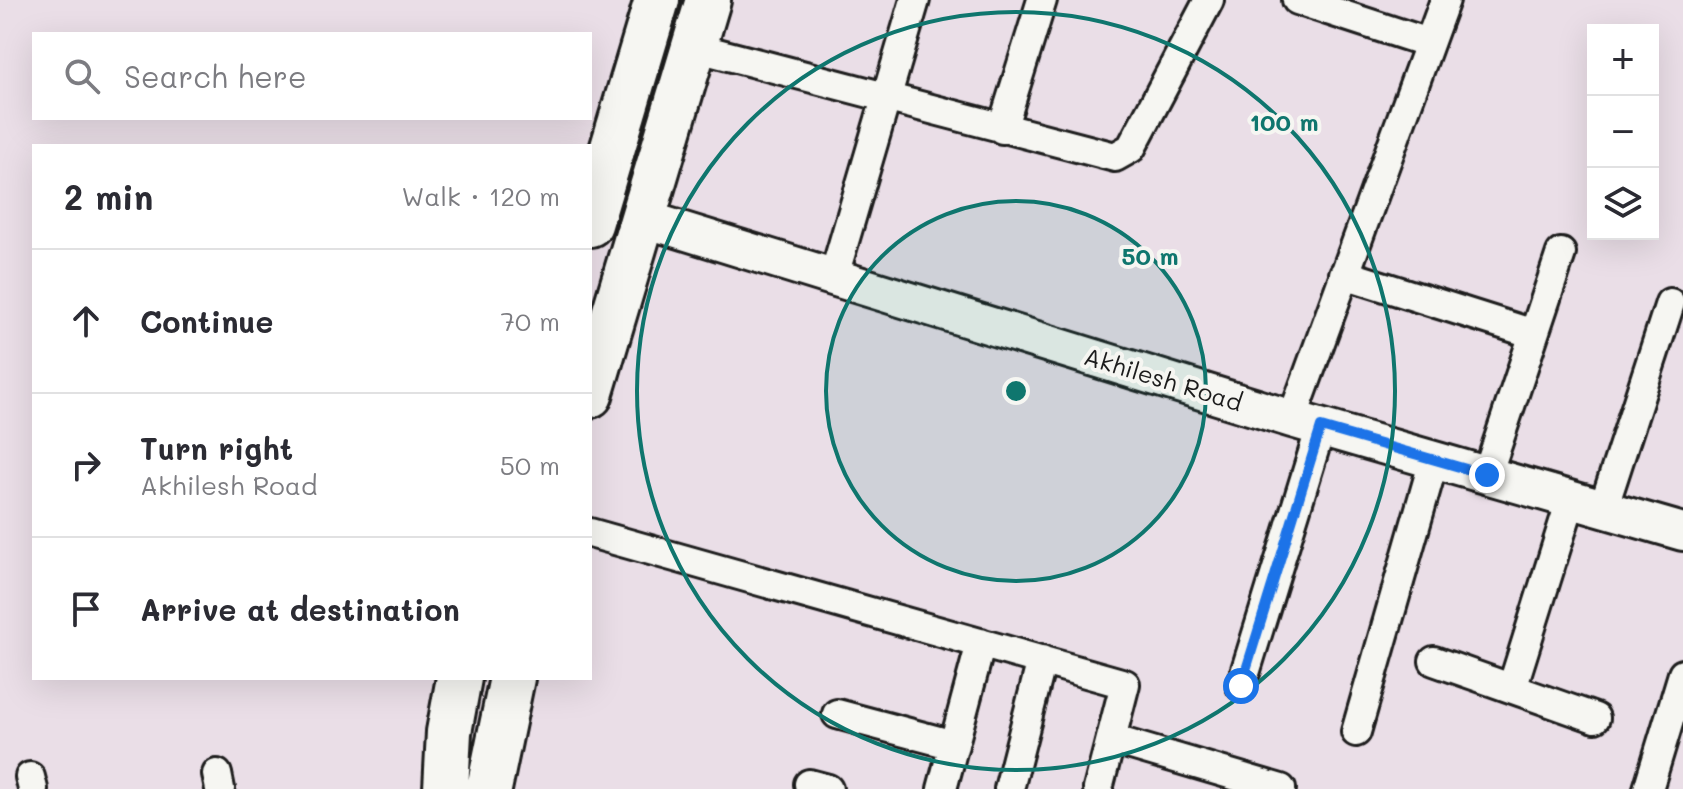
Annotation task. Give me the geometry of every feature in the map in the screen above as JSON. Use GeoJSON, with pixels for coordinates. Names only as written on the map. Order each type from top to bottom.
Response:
{"type":"FeatureCollection","features":[{"type":"Feature","properties":{"kind":"main road"},"geometry":{"type":"LineString","coordinates":[[592,217],[657,0]]}},
{"type":"Feature","properties":{"kind":"main road"},"geometry":{"type":"LineString","coordinates":[[592,389],[708,0]]}},
{"type":"Feature","properties":{"kind":"main road"},"geometry":{"type":"LineString","coordinates":[[446,789],[449,732],[459,680]]}},
{"type":"Feature","properties":{"kind":"main road"},"geometry":{"type":"LineString","coordinates":[[489,789],[512,680]]}},
{"type":"Feature","properties":{"kind":"street"},"geometry":{"type":"LineString","coordinates":[[833,279],[915,0]]}},
{"type":"Feature","properties":{"kind":"street"},"geometry":{"type":"LineString","coordinates":[[1002,129],[1042,0]]}},
{"type":"Feature","properties":{"kind":"street"},"geometry":{"type":"LineString","coordinates":[[694,47],[1105,156],[1124,154],[1131,148],[1209,0]]}},
{"type":"Feature","properties":{"kind":"street"},"geometry":{"type":"LineString","coordinates":[[1297,0],[1429,43]]}},
{"type":"Feature","properties":{"kind":"street"},"geometry":{"type":"LineString","coordinates":[[1241,686],[1344,274],[1445,0]]}},
{"type":"Feature","properties":{"kind":"street","name":"Akhilesh Road"},"geometry":{"type":"LineString","coordinates":[[645,219],[1306,423],[1683,532]]}},
{"type":"Feature","properties":{"kind":"street"},"geometry":{"type":"LineString","coordinates":[[1487,475],[1561,253]]}},
{"type":"Feature","properties":{"kind":"street"},"geometry":{"type":"LineString","coordinates":[[1344,274],[1534,334]]}},
{"type":"Feature","properties":{"kind":"street"},"geometry":{"type":"LineString","coordinates":[[1512,688],[1670,303]]}},
{"type":"Feature","properties":{"kind":"street"},"geometry":{"type":"LineString","coordinates":[[1356,732],[1434,460]]}},
{"type":"Feature","properties":{"kind":"street"},"geometry":{"type":"LineString","coordinates":[[592,534],[1125,684],[1098,789]]}},
{"type":"Feature","properties":{"kind":"street"},"geometry":{"type":"LineString","coordinates":[[942,789],[981,643]]}},
{"type":"Feature","properties":{"kind":"street"},"geometry":{"type":"LineString","coordinates":[[1009,789],[1042,660]]}},
{"type":"Feature","properties":{"kind":"street"},"geometry":{"type":"LineString","coordinates":[[1434,661],[1595,718]]}},
{"type":"Feature","properties":{"kind":"street"},"geometry":{"type":"LineString","coordinates":[[1648,789],[1683,674]]}},
{"type":"Feature","properties":{"kind":"street"},"geometry":{"type":"LineString","coordinates":[[837,714],[954,745]]}},
{"type":"Feature","properties":{"kind":"street"},"geometry":{"type":"LineString","coordinates":[[1111,739],[1281,789]]}},
{"type":"Feature","properties":{"kind":"route"},"geometry":{"type":"LineString","coordinates":[[1241,686],[1321,427],[1487,475]]}}]}
